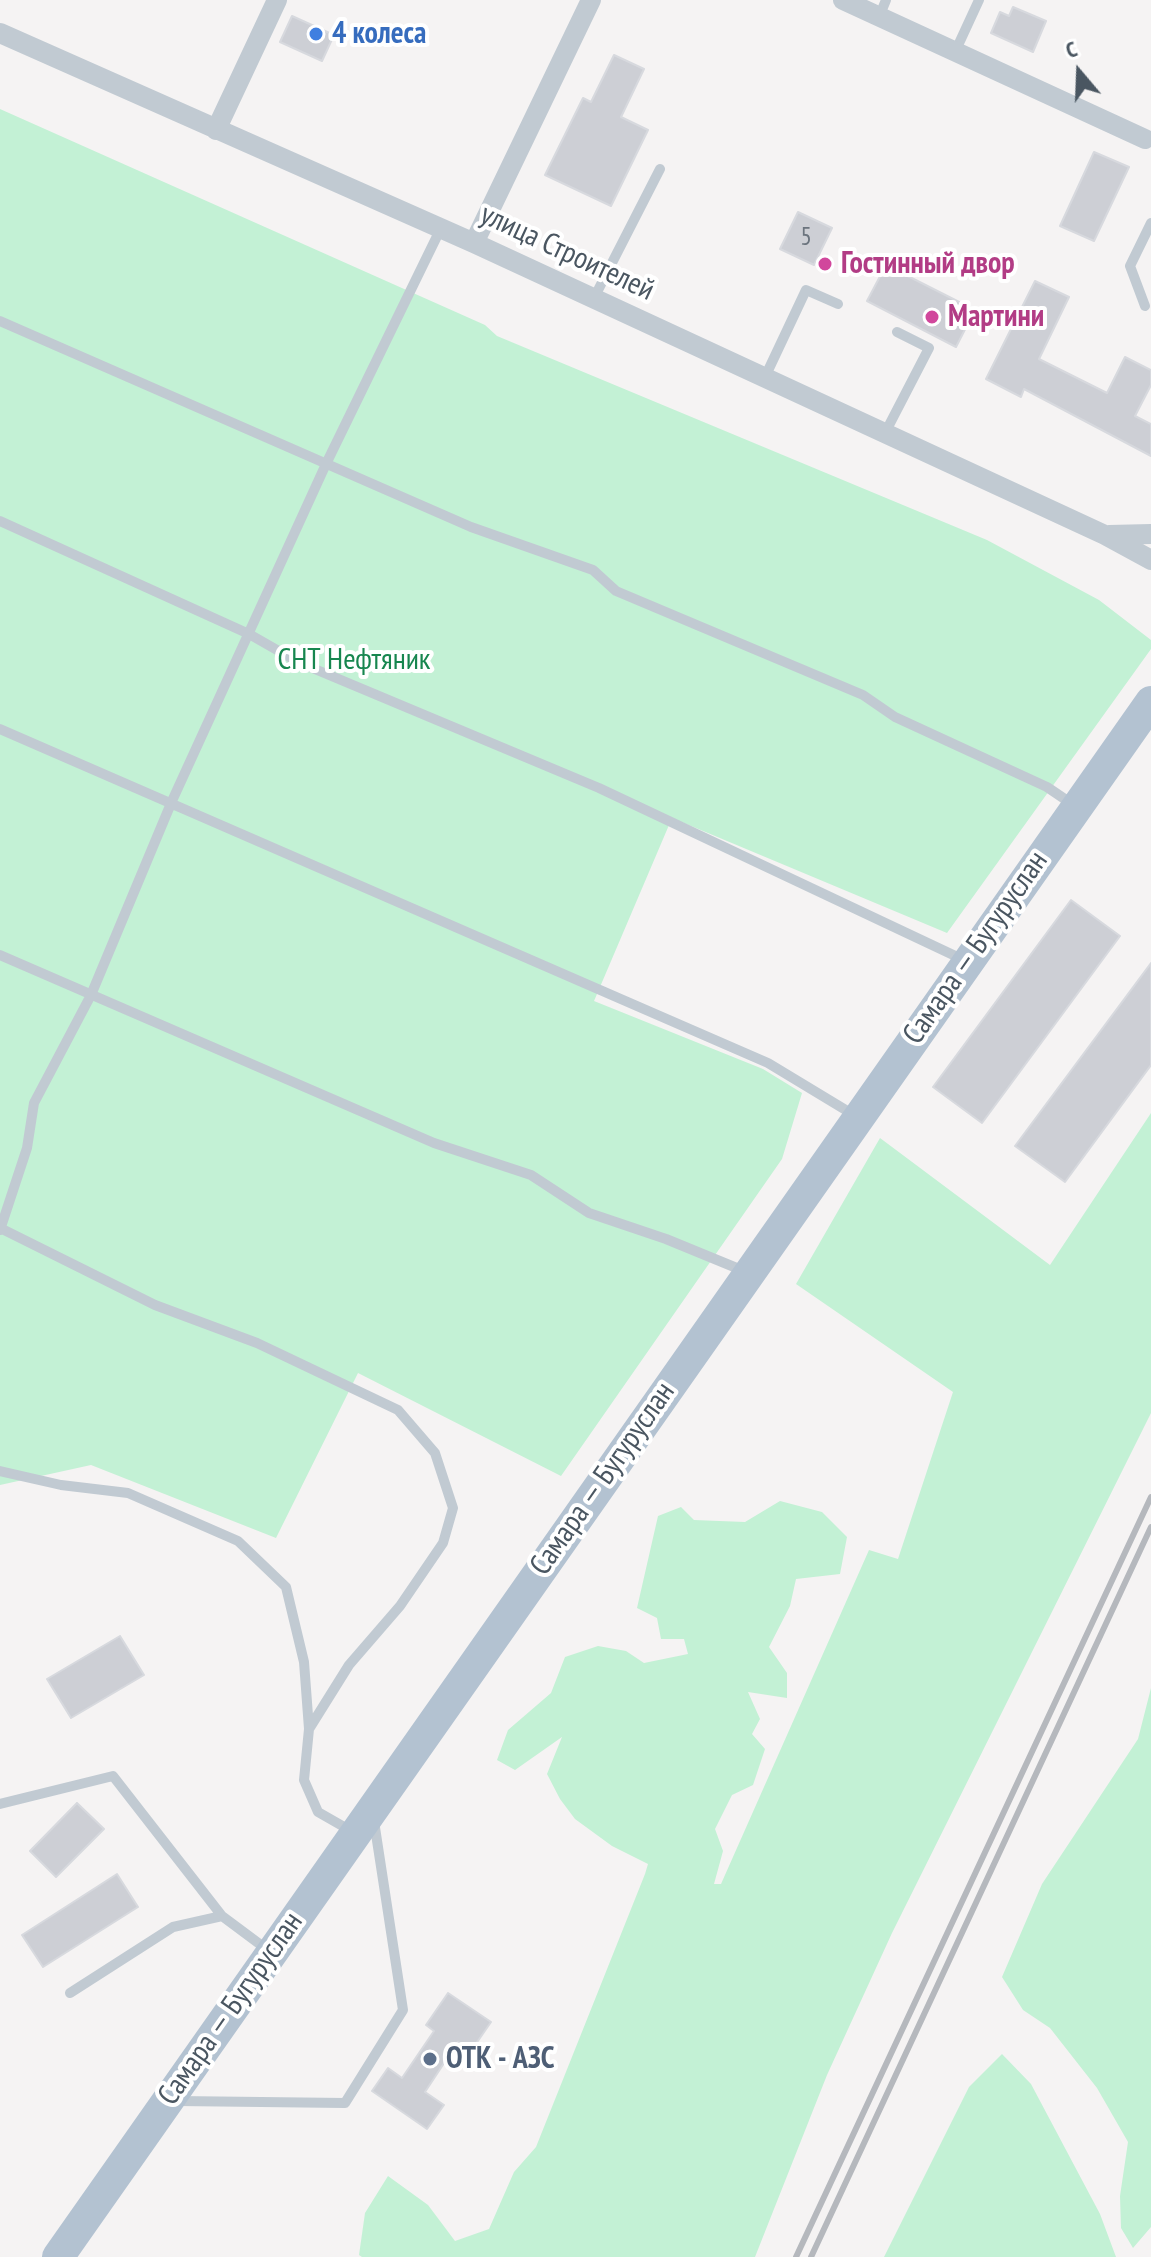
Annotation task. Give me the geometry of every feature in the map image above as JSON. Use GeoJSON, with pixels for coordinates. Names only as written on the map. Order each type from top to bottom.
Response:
{"type":"FeatureCollection","features":[{"type":"Feature","properties":{"kind":"main road","name":"Самара — Бугуруслан"},"geometry":{"type":"LineString","coordinates":[[58,2257],[856,1117],[1151,702]]}},
{"type":"Feature","properties":{"kind":"street"},"geometry":{"type":"LineString","coordinates":[[216,130],[277,0]]}},
{"type":"Feature","properties":{"kind":"street"},"geometry":{"type":"LineString","coordinates":[[474,243],[591,0]]}},
{"type":"Feature","properties":{"kind":"street"},"geometry":{"type":"LineString","coordinates":[[843,0],[883,8],[955,52],[1145,139]]}},
{"type":"Feature","properties":{"kind":"street","name":"улица Строителей"},"geometry":{"type":"LineString","coordinates":[[0,33],[441,228],[1105,535]]}},
{"type":"Feature","properties":{"kind":"street"},"geometry":{"type":"LineString","coordinates":[[1105,535],[1151,534]]}},
{"type":"Feature","properties":{"kind":"street"},"geometry":{"type":"LineString","coordinates":[[1105,535],[1151,550]]}},
{"type":"Feature","properties":{"kind":"street"},"geometry":{"type":"LineString","coordinates":[[1105,535],[1151,560]]}},
{"type":"Feature","properties":{"kind":"lane"},"geometry":{"type":"LineString","coordinates":[[955,52],[979,0]]}},
{"type":"Feature","properties":{"kind":"lane"},"geometry":{"type":"LineString","coordinates":[[594,298],[660,169]]}},
{"type":"Feature","properties":{"kind":"lane"},"geometry":{"type":"LineString","coordinates":[[1145,306],[1130,266],[1151,223]]}},
{"type":"Feature","properties":{"kind":"lane"},"geometry":{"type":"LineString","coordinates":[[309,1729],[349,1665],[400,1606],[443,1543],[453,1508],[435,1453],[398,1410],[257,1343],[155,1305],[0,1229],[27,1148],[34,1103],[91,995],[172,801],[326,464],[441,228]]}},
{"type":"Feature","properties":{"kind":"lane"},"geometry":{"type":"LineString","coordinates":[[765,377],[806,290],[838,304]]}},
{"type":"Feature","properties":{"kind":"lane"},"geometry":{"type":"LineString","coordinates":[[0,321],[471,527],[593,570],[616,591],[863,695],[895,717],[1047,787],[1076,807]]}},
{"type":"Feature","properties":{"kind":"lane"},"geometry":{"type":"LineString","coordinates":[[885,433],[929,348],[897,332]]}},
{"type":"Feature","properties":{"kind":"lane"},"geometry":{"type":"LineString","coordinates":[[0,521],[249,634],[298,662],[599,788],[967,961]]}},
{"type":"Feature","properties":{"kind":"lane"},"geometry":{"type":"LineString","coordinates":[[0,729],[65,760],[172,801],[350,883],[768,1063],[856,1117]]}},
{"type":"Feature","properties":{"kind":"lane"},"geometry":{"type":"LineString","coordinates":[[0,955],[200,1039],[434,1143],[531,1175],[589,1213],[666,1239],[747,1273]]}},
{"type":"Feature","properties":{"kind":"lane"},"geometry":{"type":"LineString","coordinates":[[0,1471],[61,1485],[128,1493],[238,1541],[286,1587],[304,1662],[309,1729],[304,1780],[318,1812],[363,1821],[403,2010],[345,2103],[167,2100]]}},
{"type":"Feature","properties":{"kind":"lane"},"geometry":{"type":"LineString","coordinates":[[0,1804],[113,1776],[222,1916],[271,1953]]}},
{"type":"Feature","properties":{"kind":"lane"},"geometry":{"type":"LineString","coordinates":[[70,1993],[173,1927],[222,1916]]}},
{"type":"Feature","properties":{"kind":"green space","name":"СНТ Нефтяник"},"geometry":{"type":"Polygon","coordinates":[[[0,109],[485,325],[497,336],[987,540],[1099,600],[1151,640],[1151,649],[947,933],[672,818],[594,1001],[763,1069],[802,1093],[782,1159],[561,1476],[358,1373],[276,1538],[91,1465],[0,1485],[0,109]]]}},
{"type":"Feature","properties":{"kind":"green space"},"geometry":{"type":"Polygon","coordinates":[[[1151,1113],[1151,1413],[892,1933],[827,2075],[755,2257],[359,2255],[365,2213],[388,2176],[428,2205],[455,2241],[489,2229],[514,2172],[536,2147],[648,1864],[612,1846],[575,1819],[560,1799],[547,1774],[562,1737],[515,1770],[497,1760],[508,1730],[551,1693],[565,1657],[598,1646],[626,1651],[644,1663],[688,1654],[684,1639],[661,1639],[657,1618],[637,1608],[658,1516],[681,1507],[694,1520],[745,1522],[780,1501],[822,1512],[847,1537],[840,1574],[796,1579],[790,1606],[769,1647],[787,1673],[787,1698],[748,1692],[760,1719],[752,1734],[765,1749],[753,1785],[732,1795],[715,1829],[723,1851],[714,1884],[721,1884],[869,1550],[898,1559],[953,1392],[796,1284],[880,1138],[1050,1265],[1151,1113]]]}},
{"type":"Feature","properties":{"kind":"green space"},"geometry":{"type":"Polygon","coordinates":[[[1151,1688],[1151,2227],[1133,2248],[1121,2228],[1120,2196],[1128,2142],[1097,2088],[1050,2028],[1023,2010],[1002,1977],[1042,1884],[1138,1739],[1151,1688]]]}},
{"type":"Feature","properties":{"kind":"green space"},"geometry":{"type":"Polygon","coordinates":[[[1002,2054],[1031,2084],[1100,2214],[1116,2257],[884,2257],[969,2087],[1002,2054]]]}},
{"type":"Feature","properties":{"kind":"building"},"geometry":{"type":"Polygon","coordinates":[[[1013,7],[1046,21],[1033,52],[991,33],[1000,12],[1009,16],[1013,7]]]}},
{"type":"Feature","properties":{"kind":"building"},"geometry":{"type":"Polygon","coordinates":[[[292,16],[334,35],[322,61],[280,42],[292,16]]]}},
{"type":"Feature","properties":{"kind":"building"},"geometry":{"type":"Polygon","coordinates":[[[614,55],[644,69],[621,117],[648,130],[611,206],[545,175],[583,98],[591,102],[614,55]]]}},
{"type":"Feature","properties":{"kind":"building"},"geometry":{"type":"Polygon","coordinates":[[[1094,152],[1129,167],[1094,241],[1060,226],[1094,152]]]}},
{"type":"Feature","properties":{"kind":"building"},"geometry":{"type":"Polygon","coordinates":[[[798,212],[832,228],[814,265],[780,249],[798,212]]]}},
{"type":"Feature","properties":{"kind":"building"},"geometry":{"type":"Polygon","coordinates":[[[886,265],[975,310],[956,347],[867,301],[886,265]]]}},
{"type":"Feature","properties":{"kind":"building"},"geometry":{"type":"Polygon","coordinates":[[[1035,281],[1069,297],[1039,359],[1107,393],[1125,357],[1151,370],[1151,385],[1135,416],[1151,424],[1151,456],[1024,389],[1021,397],[986,379],[1035,281]]]}},
{"type":"Feature","properties":{"kind":"building"},"geometry":{"type":"Polygon","coordinates":[[[1071,900],[1120,936],[982,1123],[933,1087],[1071,900]]]}},
{"type":"Feature","properties":{"kind":"building"},"geometry":{"type":"Polygon","coordinates":[[[1151,963],[1151,1065],[1065,1182],[1015,1146],[1151,963]]]}},
{"type":"Feature","properties":{"kind":"building"},"geometry":{"type":"Polygon","coordinates":[[[120,1636],[144,1675],[71,1718],[47,1679],[120,1636]]]}},
{"type":"Feature","properties":{"kind":"building"},"geometry":{"type":"Polygon","coordinates":[[[77,1803],[104,1829],[56,1877],[30,1851],[77,1803]]]}},
{"type":"Feature","properties":{"kind":"building"},"geometry":{"type":"Polygon","coordinates":[[[117,1874],[138,1907],[43,1967],[22,1935],[117,1874]]]}},
{"type":"Feature","properties":{"kind":"building","name":"ОТК - АЗС"},"geometry":{"type":"Polygon","coordinates":[[[448,1993],[491,2022],[471,2051],[458,2042],[425,2092],[444,2105],[427,2129],[372,2091],[388,2068],[402,2078],[434,2031],[426,2025],[448,1993]]]}},
{"type":"Feature","properties":{"kind":"railway"},"geometry":{"type":"LineString","coordinates":[[796,2257],[1151,1497]]}},
{"type":"Feature","properties":{"kind":"railway"},"geometry":{"type":"LineString","coordinates":[[811,2257],[1151,1527]]}},
{"type":"Feature","properties":{"kind":"place","name":"4 колеса"},"geometry":{"type":"Point","coordinates":[316,34]}},
{"type":"Feature","properties":{"kind":"place","name":"Гостинный двор"},"geometry":{"type":"Point","coordinates":[825,264]}},
{"type":"Feature","properties":{"kind":"place","name":"Мартини"},"geometry":{"type":"Point","coordinates":[932,317]}},
{"type":"Feature","properties":{"kind":"place","name":"ОТК - АЗС"},"geometry":{"type":"Point","coordinates":[430,2059]}}]}
